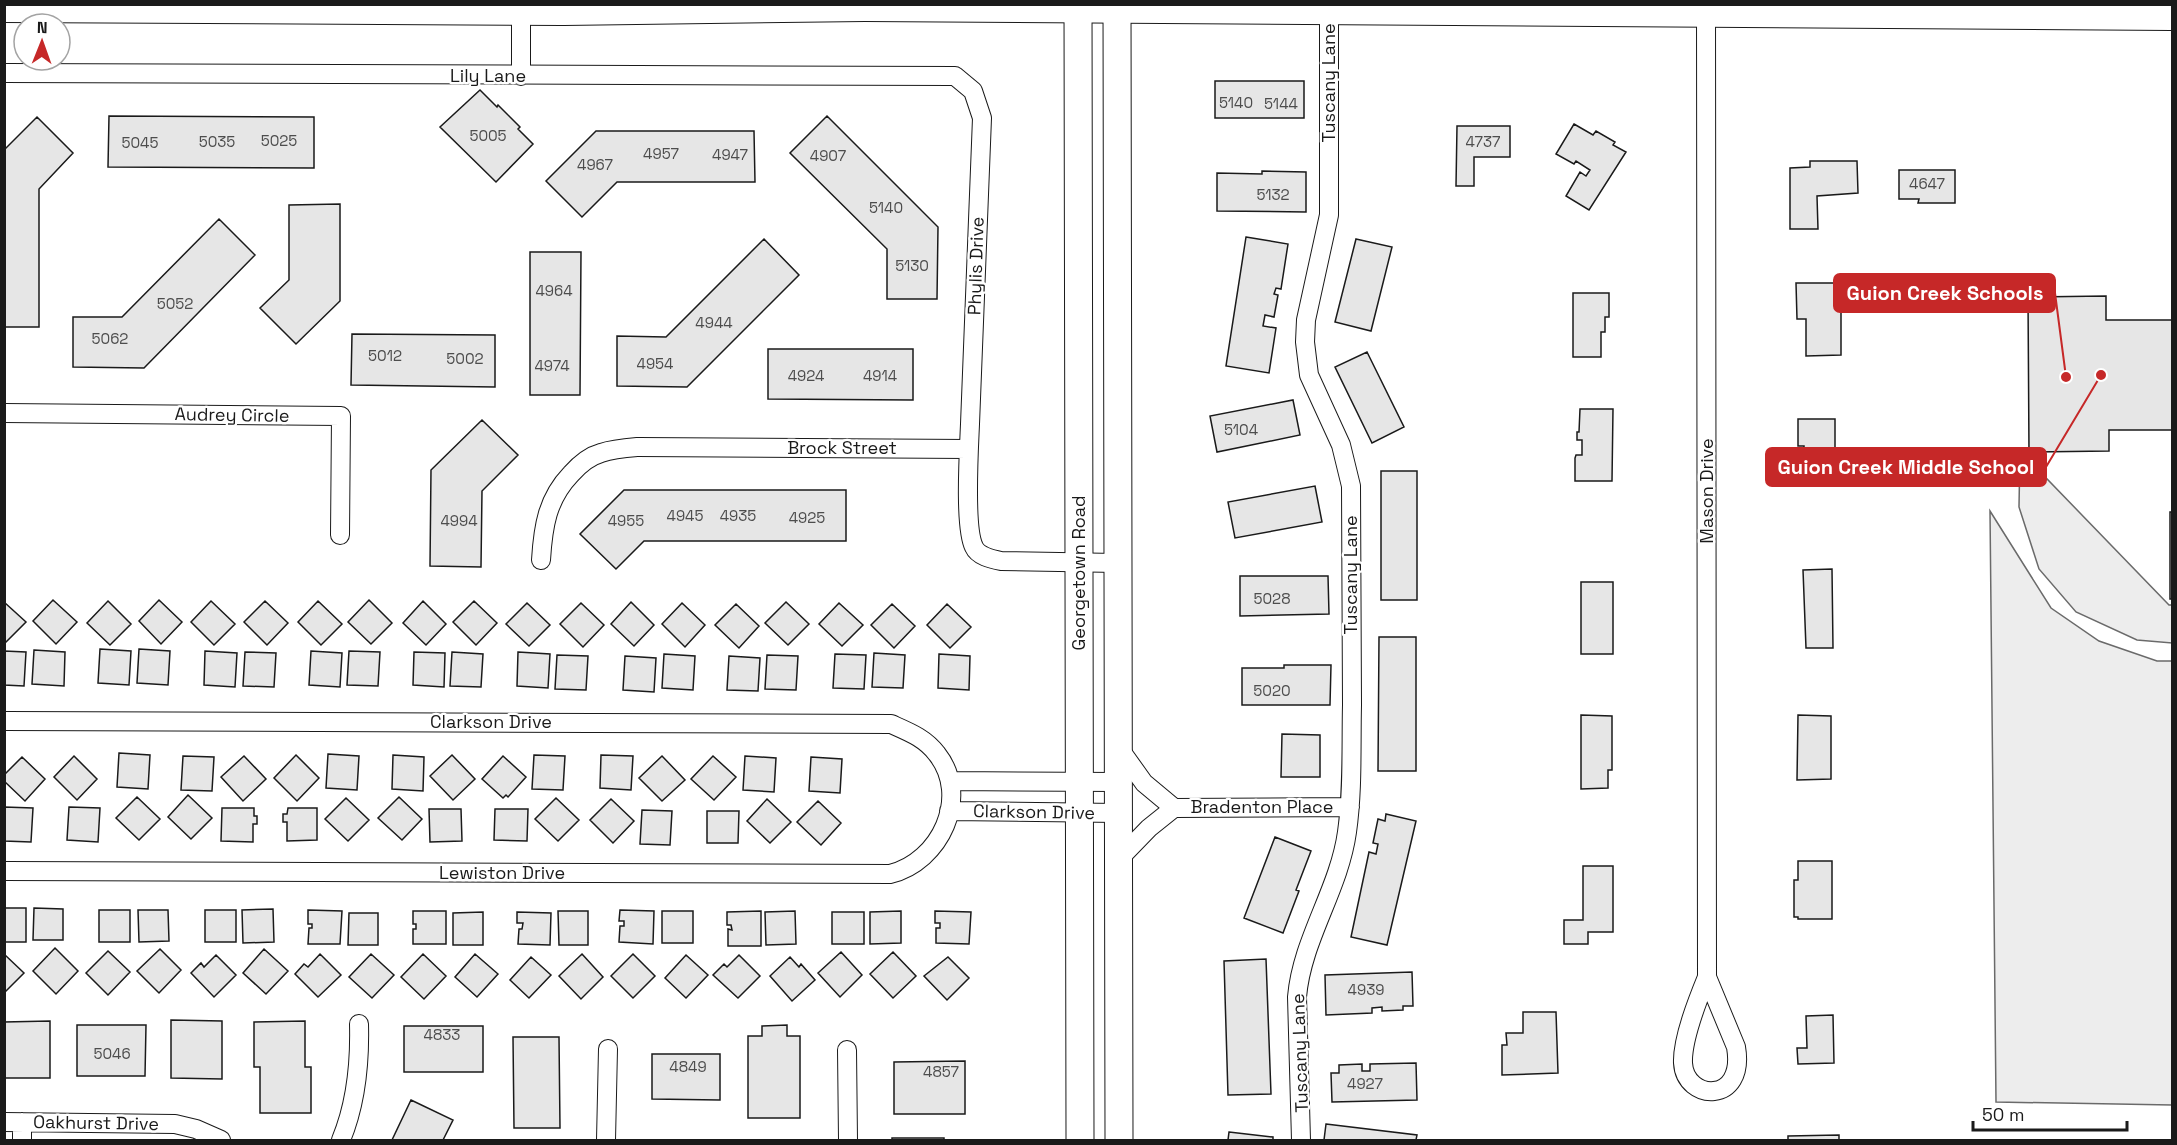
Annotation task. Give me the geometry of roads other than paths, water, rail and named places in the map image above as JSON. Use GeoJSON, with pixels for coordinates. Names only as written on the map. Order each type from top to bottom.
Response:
{"type":"FeatureCollection","features":[{"type":"Feature","properties":{"kind":"main road","name":"Georgetown Road"},"geometry":{"type":"LineString","coordinates":[[1078,7],[1080,1140]]}},
{"type":"Feature","properties":{"kind":"main road","name":"Georgetown Road"},"geometry":{"type":"LineString","coordinates":[[1117,8],[1119,1140]]}},
{"type":"Feature","properties":{"kind":"street"},"geometry":{"type":"LineString","coordinates":[[4,10],[521,13],[564,9],[1078,7],[1329,13],[1706,10],[2172,18]]}},
{"type":"Feature","properties":{"kind":"street","name":"Mason Drive"},"geometry":{"type":"LineString","coordinates":[[1706,10],[1707,977],[1691,1023],[1683,1065],[1690,1080],[1697,1087],[1716,1092],[1725,1089],[1733,1082],[1738,1059],[1736,1047],[1707,977]]}},
{"type":"Feature","properties":{"kind":"street"},"geometry":{"type":"LineString","coordinates":[[521,13],[521,76]]}},
{"type":"Feature","properties":{"kind":"street","name":"Tuscany Lane"},"geometry":{"type":"LineString","coordinates":[[1301,1140],[1297,997],[1299,979],[1307,950],[1342,857],[1350,807],[1351,486],[1341,445],[1309,375],[1305,342],[1306,320],[1329,215],[1329,13]]}},
{"type":"Feature","properties":{"kind":"street","name":"Lily Lane"},"geometry":{"type":"LineString","coordinates":[[4,73],[955,76],[969,86]]}},
{"type":"Feature","properties":{"kind":"street","name":"Phylis Drive"},"geometry":{"type":"LineString","coordinates":[[969,86],[982,118],[969,449]]}},
{"type":"Feature","properties":{"kind":"street","name":"Audrey Circle"},"geometry":{"type":"LineString","coordinates":[[4,413],[341,416],[340,535]]}},
{"type":"Feature","properties":{"kind":"street","name":"Brock Street"},"geometry":{"type":"LineString","coordinates":[[541,560],[544,526],[551,500],[557,489],[576,468],[600,453],[638,447],[969,449]]}},
{"type":"Feature","properties":{"kind":"street"},"geometry":{"type":"LineString","coordinates":[[969,449],[969,524],[974,547],[978,552],[1001,561],[1117,563]]}},
{"type":"Feature","properties":{"kind":"street","name":"Clarkson Drive"},"geometry":{"type":"LineString","coordinates":[[4,721],[891,724],[917,736],[938,755],[950,795]]}},
{"type":"Feature","properties":{"kind":"street"},"geometry":{"type":"LineString","coordinates":[[1118,748],[1144,783],[1174,808],[1149,828],[1118,860]]}},
{"type":"Feature","properties":{"kind":"street","name":"Clarkson Drive"},"geometry":{"type":"LineString","coordinates":[[950,795],[1079,782],[1118,782]]}},
{"type":"Feature","properties":{"kind":"street","name":"Clarkson Drive"},"geometry":{"type":"LineString","coordinates":[[950,795],[1079,813],[1118,813]]}},
{"type":"Feature","properties":{"kind":"street","name":"Lewiston Drive"},"geometry":{"type":"LineString","coordinates":[[4,871],[890,874],[911,867],[927,854],[941,834],[950,795]]}},
{"type":"Feature","properties":{"kind":"street","name":"Bradenton Place"},"geometry":{"type":"LineString","coordinates":[[1174,808],[1350,807]]}},
{"type":"Feature","properties":{"kind":"street"},"geometry":{"type":"LineString","coordinates":[[340,1140],[355,1089],[359,1057],[359,1024]]}},
{"type":"Feature","properties":{"kind":"street"},"geometry":{"type":"LineString","coordinates":[[606,1140],[608,1049]]}},
{"type":"Feature","properties":{"kind":"street"},"geometry":{"type":"LineString","coordinates":[[847,1050],[848,1140]]}},
{"type":"Feature","properties":{"kind":"street"},"geometry":{"type":"LineString","coordinates":[[13,1122],[22,1140]]}},
{"type":"Feature","properties":{"kind":"street","name":"Oakhurst Drive"},"geometry":{"type":"LineString","coordinates":[[13,1122],[175,1124],[221,1140]]}},
{"type":"Feature","properties":{"kind":"place","name":"Guion Creek Middle School"},"geometry":{"type":"Point","coordinates":[2101,375]}},
{"type":"Feature","properties":{"kind":"place","name":"Guion Creek Schools"},"geometry":{"type":"Point","coordinates":[2066,377]}}]}
